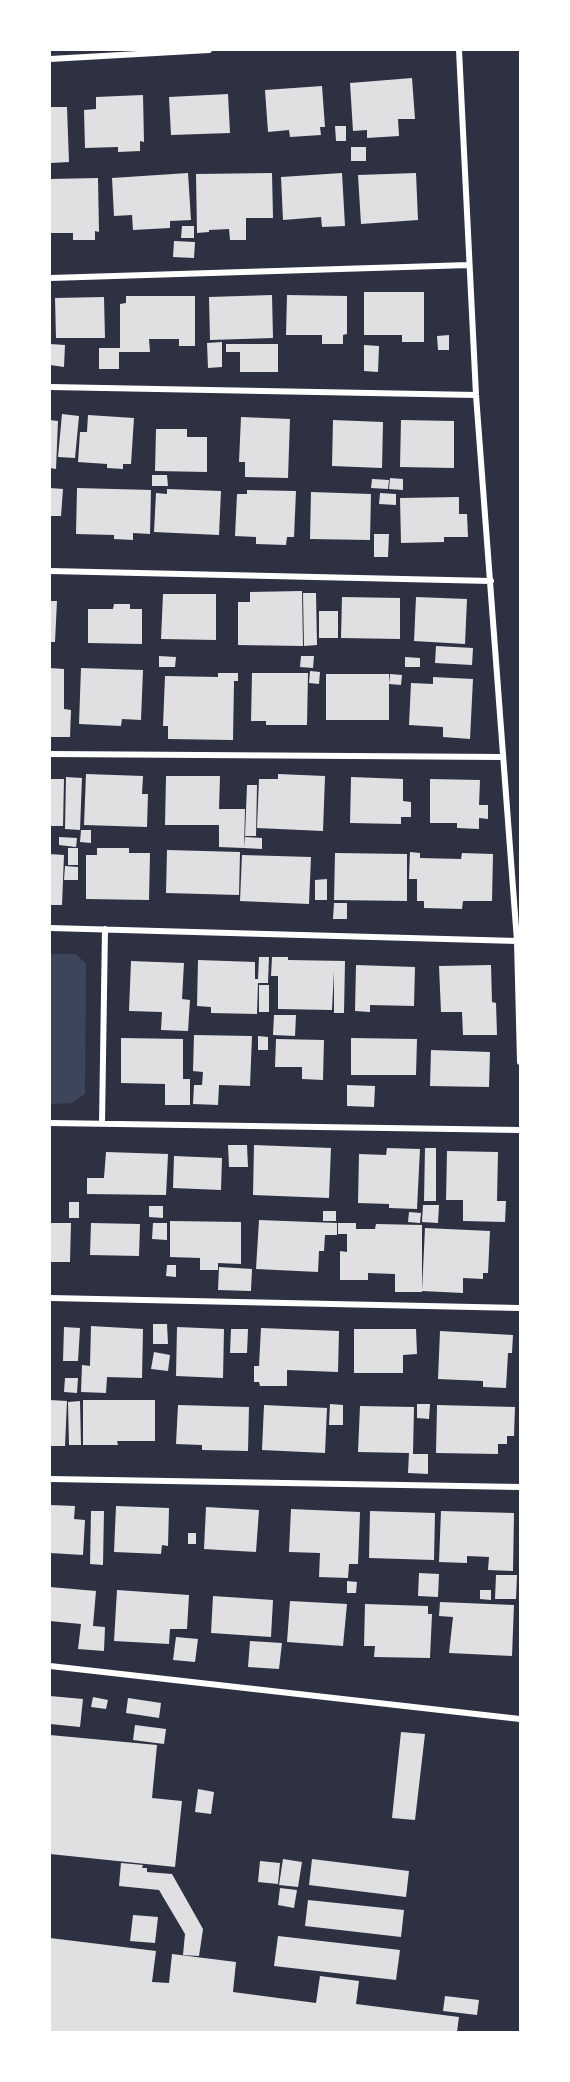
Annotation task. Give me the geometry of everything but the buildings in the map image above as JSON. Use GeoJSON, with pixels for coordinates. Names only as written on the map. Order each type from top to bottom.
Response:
{"type":"FeatureCollection","features":[{"type":"Feature","properties":{"kind":"street"},"geometry":{"type":"LineString","coordinates":[[50,58],[209,50]]}},
{"type":"Feature","properties":{"kind":"street"},"geometry":{"type":"LineString","coordinates":[[459,50],[476,395],[517,942],[520,1062]]}},
{"type":"Feature","properties":{"kind":"street"},"geometry":{"type":"LineString","coordinates":[[50,278],[469,265]]}},
{"type":"Feature","properties":{"kind":"street"},"geometry":{"type":"LineString","coordinates":[[50,387],[476,395]]}},
{"type":"Feature","properties":{"kind":"street"},"geometry":{"type":"LineString","coordinates":[[50,571],[491,581]]}},
{"type":"Feature","properties":{"kind":"street"},"geometry":{"type":"LineString","coordinates":[[50,754],[502,757]]}},
{"type":"Feature","properties":{"kind":"street"},"geometry":{"type":"LineString","coordinates":[[50,928],[517,942]]}},
{"type":"Feature","properties":{"kind":"street"},"geometry":{"type":"LineString","coordinates":[[102,1123],[105,929]]}},
{"type":"Feature","properties":{"kind":"street"},"geometry":{"type":"LineString","coordinates":[[50,1123],[520,1130]]}},
{"type":"Feature","properties":{"kind":"street"},"geometry":{"type":"LineString","coordinates":[[50,1298],[520,1308]]}},
{"type":"Feature","properties":{"kind":"street"},"geometry":{"type":"LineString","coordinates":[[50,1479],[520,1487]]}},
{"type":"Feature","properties":{"kind":"street"},"geometry":{"type":"LineString","coordinates":[[50,1665],[520,1719]]}},
{"type":"Feature","properties":{"kind":"shaded area"},"geometry":{"type":"Polygon","coordinates":[[[50,954],[76,954],[86,964],[85,1094],[72,1103],[50,1104],[50,954]]]}}]}
